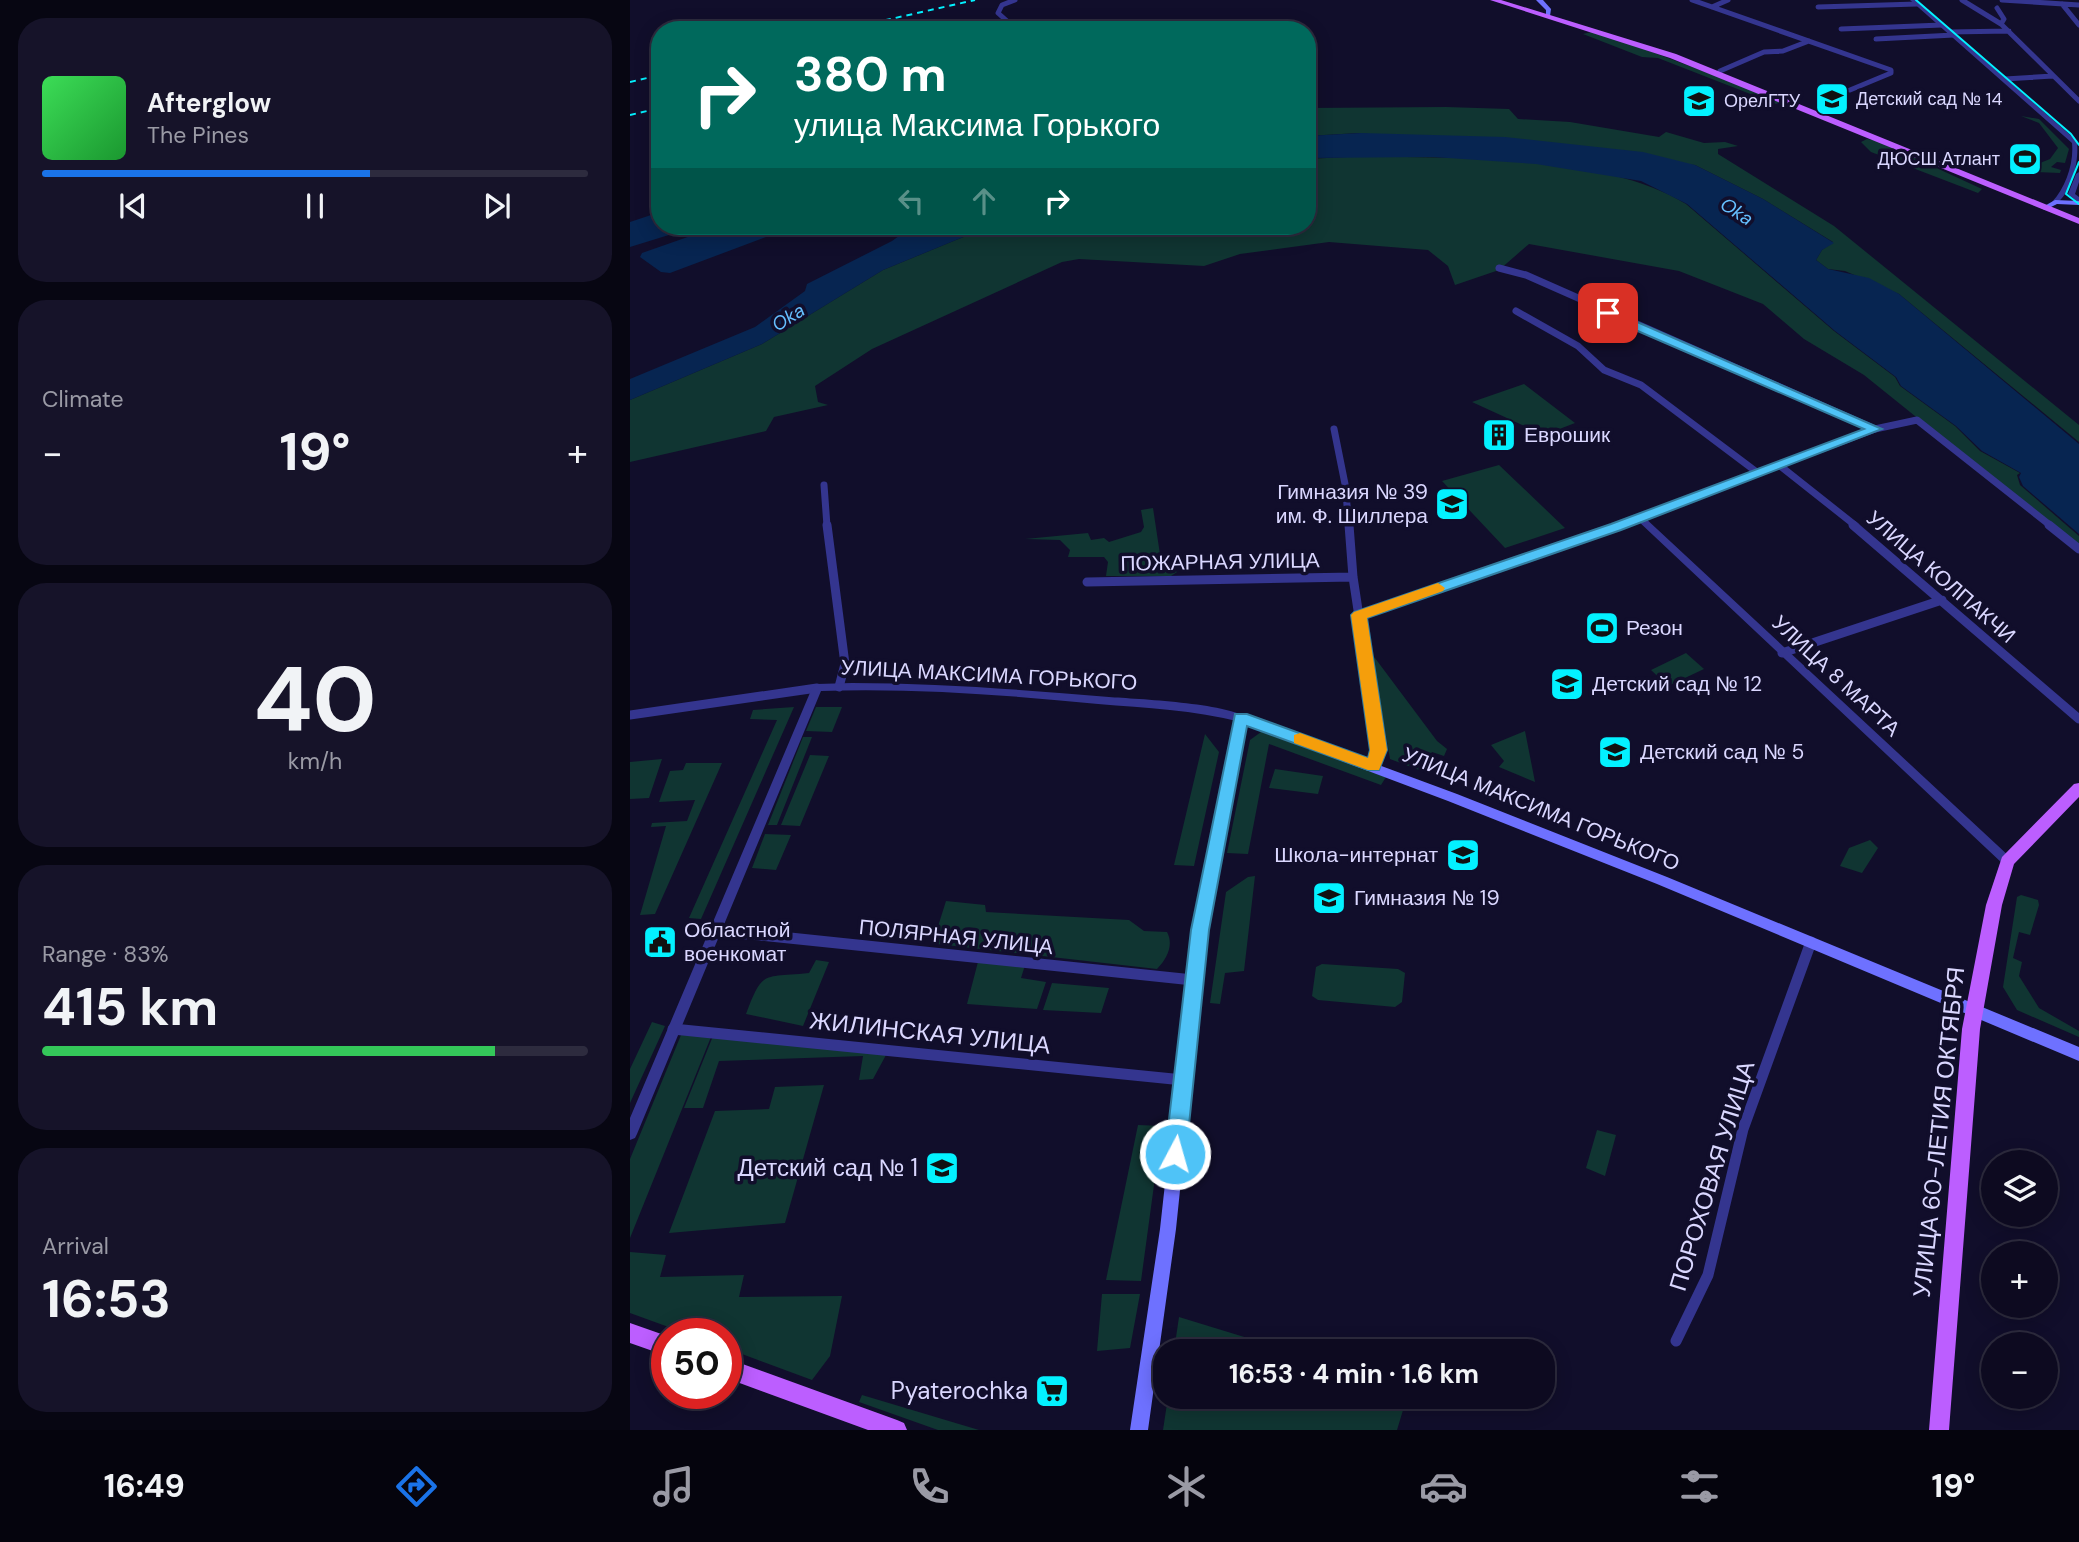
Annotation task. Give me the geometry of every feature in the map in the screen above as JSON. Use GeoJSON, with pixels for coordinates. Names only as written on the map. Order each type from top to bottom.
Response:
{"type":"FeatureCollection","features":[{"type":"Feature","properties":{"kind":"main road"},"geometry":{"type":"LineString","coordinates":[[1494,0],[1647,43],[1760,88]]}},
{"type":"Feature","properties":{"kind":"main road"},"geometry":{"type":"LineString","coordinates":[[1505,0],[1643,45],[1760,88],[2059,204],[2079,219]]}},
{"type":"Feature","properties":{"kind":"main road"},"geometry":{"type":"LineString","coordinates":[[1539,0],[1549,14]]}},
{"type":"Feature","properties":{"kind":"main road"},"geometry":{"type":"LineString","coordinates":[[2059,204],[2079,204]]}},
{"type":"Feature","properties":{"kind":"main road"},"geometry":{"type":"LineString","coordinates":[[1139,1430],[1166,1242],[1193,980],[1209,872],[1241,718]]}},
{"type":"Feature","properties":{"kind":"main road","name":"УЛИЦА МАКСИМА ГОРЬКОГО"},"geometry":{"type":"LineString","coordinates":[[1241,718],[1374,766],[1974,1008],[2079,1054]]}},
{"type":"Feature","properties":{"kind":"main road","name":"УЛИЦА 60-ЛЕТИЯ ОКТЯБРЯ"},"geometry":{"type":"LineString","coordinates":[[1940,1430],[1974,1008],[1994,905],[2007,862],[2079,788]]}},
{"type":"Feature","properties":{"kind":"main road"},"geometry":{"type":"LineString","coordinates":[[630,1333],[651,1340]]}},
{"type":"Feature","properties":{"kind":"main road"},"geometry":{"type":"LineString","coordinates":[[742,1374],[897,1430]]}},
{"type":"Feature","properties":{"kind":"street"},"geometry":{"type":"LineString","coordinates":[[1008,21],[998,12],[1002,5],[1015,0]]}},
{"type":"Feature","properties":{"kind":"street"},"geometry":{"type":"LineString","coordinates":[[1692,0],[1889,69],[1891,73],[1850,90]]}},
{"type":"Feature","properties":{"kind":"street"},"geometry":{"type":"LineString","coordinates":[[1712,7],[1728,0]]}},
{"type":"Feature","properties":{"kind":"street"},"geometry":{"type":"LineString","coordinates":[[1962,0],[2001,24],[2079,101]]}},
{"type":"Feature","properties":{"kind":"street"},"geometry":{"type":"LineString","coordinates":[[2002,0],[2079,5]]}},
{"type":"Feature","properties":{"kind":"street"},"geometry":{"type":"LineString","coordinates":[[1917,1],[1953,33]]}},
{"type":"Feature","properties":{"kind":"street"},"geometry":{"type":"LineString","coordinates":[[1818,7],[1917,1],[2077,138],[2078,152],[2059,204]]}},
{"type":"Feature","properties":{"kind":"street"},"geometry":{"type":"LineString","coordinates":[[2062,4],[2079,26]]}},
{"type":"Feature","properties":{"kind":"street"},"geometry":{"type":"LineString","coordinates":[[1997,8],[2004,19],[2001,24]]}},
{"type":"Feature","properties":{"kind":"street"},"geometry":{"type":"LineString","coordinates":[[1841,29],[1942,25]]}},
{"type":"Feature","properties":{"kind":"street"},"geometry":{"type":"LineString","coordinates":[[1876,39],[2009,31]]}},
{"type":"Feature","properties":{"kind":"street"},"geometry":{"type":"LineString","coordinates":[[1720,71],[1764,52],[1783,51],[1809,41]]}},
{"type":"Feature","properties":{"kind":"street"},"geometry":{"type":"LineString","coordinates":[[2008,79],[2053,76]]}},
{"type":"Feature","properties":{"kind":"street"},"geometry":{"type":"LineString","coordinates":[[2059,204],[2079,173]]}},
{"type":"Feature","properties":{"kind":"street"},"geometry":{"type":"LineString","coordinates":[[1499,268],[1526,275],[1875,429]]}},
{"type":"Feature","properties":{"kind":"street"},"geometry":{"type":"LineString","coordinates":[[1516,311],[1578,346],[1604,370],[1641,385],[1758,473]]}},
{"type":"Feature","properties":{"kind":"street"},"geometry":{"type":"LineString","coordinates":[[1359,615],[1640,518],[1875,429],[1917,420],[2079,549]]}},
{"type":"Feature","properties":{"kind":"street"},"geometry":{"type":"LineString","coordinates":[[1334,429],[1345,484],[1353,577],[1379,750],[1374,766]]}},
{"type":"Feature","properties":{"kind":"street","name":"УЛИЦА КОЛПАКЧИ"},"geometry":{"type":"LineString","coordinates":[[1779,465],[1942,600],[2079,719]]}},
{"type":"Feature","properties":{"kind":"street"},"geometry":{"type":"LineString","coordinates":[[824,485],[829,561],[845,664],[839,687]]}},
{"type":"Feature","properties":{"kind":"street","name":"УЛИЦА 8 МАРТА"},"geometry":{"type":"LineString","coordinates":[[1640,518],[2007,862]]}},
{"type":"Feature","properties":{"kind":"street","name":"ПОЖАРНАЯ УЛИЦА"},"geometry":{"type":"LineString","coordinates":[[1087,582],[1353,577]]}},
{"type":"Feature","properties":{"kind":"street"},"geometry":{"type":"LineString","coordinates":[[1782,653],[1942,600]]}},
{"type":"Feature","properties":{"kind":"street","name":"УЛИЦА МАКСИМА ГОРЬКОГО"},"geometry":{"type":"LineString","coordinates":[[630,715],[839,687],[1043,695],[1167,706],[1241,718]]}},
{"type":"Feature","properties":{"kind":"street"},"geometry":{"type":"LineString","coordinates":[[630,1134],[817,688]]}},
{"type":"Feature","properties":{"kind":"street","name":"ПОЛЯРНАЯ УЛИЦА"},"geometry":{"type":"LineString","coordinates":[[714,933],[751,934],[1193,980]]}},
{"type":"Feature","properties":{"kind":"street","name":"ПОРОХОВАЯ УЛИЦА"},"geometry":{"type":"LineString","coordinates":[[1676,1341],[1708,1275],[1743,1129],[1811,942]]}},
{"type":"Feature","properties":{"kind":"street","name":"ЖИЛИНСКАЯ УЛИЦА"},"geometry":{"type":"LineString","coordinates":[[673,1029],[1183,1080]]}},
{"type":"Feature","properties":{"kind":"green space"},"geometry":{"type":"Polygon","coordinates":[[[1596,31],[1783,101],[1776,104],[1658,58],[1642,57],[1583,34],[1596,31]]]}},
{"type":"Feature","properties":{"kind":"green space"},"geometry":{"type":"Polygon","coordinates":[[[1316,108],[1509,109],[1518,119],[1570,122],[1659,137],[1666,132],[1704,143],[1725,142],[1738,146],[1718,149],[1718,154],[1834,226],[2079,425],[2079,442],[1899,294],[1845,271],[1828,269],[1816,260],[1822,250],[1833,242],[1763,199],[1695,165],[1359,133],[1316,135],[1316,108]]]}},
{"type":"Feature","properties":{"kind":"green space"},"geometry":{"type":"Polygon","coordinates":[[[2021,116],[2039,119],[2069,149],[2065,163],[2057,162],[2051,167],[2061,170],[2060,173],[2036,172],[2035,165],[2050,159],[2058,148],[2039,123],[2021,116]]]}},
{"type":"Feature","properties":{"kind":"green space"},"geometry":{"type":"Polygon","coordinates":[[[1867,139],[1878,141],[1982,189],[1978,193],[1871,152],[1861,142],[1867,139]]]}},
{"type":"Feature","properties":{"kind":"green space"},"geometry":{"type":"Polygon","coordinates":[[[1429,157],[1522,161],[1612,175],[1652,187],[1686,204],[1834,331],[1895,377],[1900,386],[1955,426],[1980,451],[2020,473],[2017,475],[2020,485],[2079,536],[2079,548],[1864,375],[1804,339],[1763,304],[1679,271],[1529,244],[1499,270],[1455,285],[1448,266],[1428,250],[1329,242],[1240,254],[1204,266],[1079,259],[1062,262],[872,349],[815,386],[818,402],[828,405],[774,417],[766,431],[630,462],[630,400],[762,344],[883,270],[968,235],[1316,235],[1316,159],[1429,157]]]}},
{"type":"Feature","properties":{"kind":"green space"},"geometry":{"type":"Polygon","coordinates":[[[1524,384],[1575,423],[1544,435],[1472,402],[1524,384]]]}},
{"type":"Feature","properties":{"kind":"green space"},"geometry":{"type":"Polygon","coordinates":[[[1499,465],[1565,528],[1505,548],[1442,481],[1499,465]]]}},
{"type":"Feature","properties":{"kind":"green space"},"geometry":{"type":"Polygon","coordinates":[[[1153,508],[1161,561],[1177,572],[1171,576],[1106,576],[1108,562],[1104,557],[1068,557],[1070,550],[1060,540],[1025,539],[1088,533],[1091,540],[1104,538],[1109,542],[1141,532],[1144,527],[1141,510],[1153,508]]]}},
{"type":"Feature","properties":{"kind":"green space"},"geometry":{"type":"Polygon","coordinates":[[[1686,653],[1704,669],[1668,686],[1651,670],[1686,653]]]}},
{"type":"Feature","properties":{"kind":"green space"},"geometry":{"type":"Polygon","coordinates":[[[1372,654],[1437,741],[1447,749],[1444,756],[1432,752],[1423,763],[1432,768],[1427,773],[1390,759],[1372,654]]]}},
{"type":"Feature","properties":{"kind":"green space"},"geometry":{"type":"Polygon","coordinates":[[[794,707],[701,919],[689,918],[777,720],[750,719],[753,710],[794,707]]]}},
{"type":"Feature","properties":{"kind":"green space"},"geometry":{"type":"Polygon","coordinates":[[[816,707],[842,707],[832,732],[806,731],[816,707]]]}},
{"type":"Feature","properties":{"kind":"green space"},"geometry":{"type":"Polygon","coordinates":[[[1525,731],[1535,782],[1499,767],[1504,761],[1491,745],[1525,731]]]}},
{"type":"Feature","properties":{"kind":"green space"},"geometry":{"type":"Polygon","coordinates":[[[1261,732],[1386,777],[1381,785],[1269,744],[1248,854],[1227,853],[1250,740],[1261,732]]]}},
{"type":"Feature","properties":{"kind":"green space"},"geometry":{"type":"Polygon","coordinates":[[[1205,734],[1219,752],[1194,866],[1174,865],[1205,734]]]}},
{"type":"Feature","properties":{"kind":"green space"},"geometry":{"type":"Polygon","coordinates":[[[803,737],[812,737],[777,825],[768,825],[803,737]]]}},
{"type":"Feature","properties":{"kind":"green space"},"geometry":{"type":"Polygon","coordinates":[[[810,755],[829,756],[800,826],[781,825],[810,755]]]}},
{"type":"Feature","properties":{"kind":"green space"},"geometry":{"type":"Polygon","coordinates":[[[662,759],[649,798],[630,799],[630,762],[662,759]]]}},
{"type":"Feature","properties":{"kind":"green space"},"geometry":{"type":"Polygon","coordinates":[[[686,763],[722,763],[655,914],[640,915],[666,826],[651,827],[652,823],[687,821],[695,800],[659,802],[670,771],[683,770],[686,763]]]}},
{"type":"Feature","properties":{"kind":"green space"},"geometry":{"type":"Polygon","coordinates":[[[1275,769],[1323,776],[1318,794],[1269,788],[1275,769]]]}},
{"type":"Feature","properties":{"kind":"green space"},"geometry":{"type":"Polygon","coordinates":[[[765,834],[791,835],[776,870],[752,868],[765,834]]]}},
{"type":"Feature","properties":{"kind":"green space"},"geometry":{"type":"Polygon","coordinates":[[[1870,840],[1878,848],[1862,873],[1840,866],[1849,848],[1870,840]]]}},
{"type":"Feature","properties":{"kind":"green space"},"geometry":{"type":"Polygon","coordinates":[[[1255,876],[1244,971],[1225,973],[1220,1004],[1210,1003],[1226,892],[1248,877],[1255,876]]]}},
{"type":"Feature","properties":{"kind":"green space"},"geometry":{"type":"Polygon","coordinates":[[[2021,895],[2038,900],[2039,905],[2030,935],[2019,932],[2013,958],[2022,962],[2019,976],[2039,1008],[2079,1031],[2079,1037],[2017,1010],[2003,987],[2017,897],[2021,895]]]}},
{"type":"Feature","properties":{"kind":"green space"},"geometry":{"type":"Polygon","coordinates":[[[946,901],[985,905],[986,912],[1129,920],[1144,931],[1167,932],[1170,947],[1157,969],[937,944],[934,939],[946,901]]]}},
{"type":"Feature","properties":{"kind":"green space"},"geometry":{"type":"Polygon","coordinates":[[[979,958],[1026,962],[1021,978],[1046,982],[1037,1009],[967,1004],[979,958]]]}},
{"type":"Feature","properties":{"kind":"green space"},"geometry":{"type":"Polygon","coordinates":[[[816,960],[829,962],[803,1026],[746,1014],[757,989],[767,978],[809,973],[816,960]]]}},
{"type":"Feature","properties":{"kind":"green space"},"geometry":{"type":"Polygon","coordinates":[[[1322,964],[1398,969],[1405,973],[1402,1002],[1395,1007],[1318,1000],[1312,996],[1316,967],[1322,964]]]}},
{"type":"Feature","properties":{"kind":"green space"},"geometry":{"type":"Polygon","coordinates":[[[1052,983],[1109,988],[1101,1013],[1043,1010],[1052,983]]]}},
{"type":"Feature","properties":{"kind":"green space"},"geometry":{"type":"Polygon","coordinates":[[[652,1022],[665,1026],[630,1103],[630,1069],[652,1022]]]}},
{"type":"Feature","properties":{"kind":"green space"},"geometry":{"type":"Polygon","coordinates":[[[681,1035],[711,1037],[630,1238],[630,1159],[681,1035]]]}},
{"type":"Feature","properties":{"kind":"green space"},"geometry":{"type":"Polygon","coordinates":[[[713,1036],[886,1055],[873,1079],[859,1080],[863,1056],[719,1061],[703,1108],[684,1108],[713,1036]]]}},
{"type":"Feature","properties":{"kind":"green space"},"geometry":{"type":"Polygon","coordinates":[[[824,1085],[785,1223],[669,1233],[715,1111],[769,1109],[775,1087],[824,1085]]]}},
{"type":"Feature","properties":{"kind":"green space"},"geometry":{"type":"Polygon","coordinates":[[[1138,1125],[1162,1126],[1141,1281],[1106,1280],[1138,1125]]]}},
{"type":"Feature","properties":{"kind":"green space"},"geometry":{"type":"Polygon","coordinates":[[[1597,1130],[1616,1135],[1605,1176],[1586,1168],[1597,1130]]]}},
{"type":"Feature","properties":{"kind":"green space"},"geometry":{"type":"Polygon","coordinates":[[[630,1252],[666,1255],[660,1277],[744,1275],[739,1297],[842,1296],[830,1356],[812,1380],[742,1354],[742,1318],[651,1318],[651,1321],[630,1313],[630,1252]]]}},
{"type":"Feature","properties":{"kind":"green space"},"geometry":{"type":"Polygon","coordinates":[[[1102,1294],[1140,1294],[1130,1348],[1097,1351],[1102,1294]]]}},
{"type":"Feature","properties":{"kind":"green space"},"geometry":{"type":"Polygon","coordinates":[[[1179,1317],[1251,1339],[1176,1339],[1179,1317]]]}},
{"type":"Feature","properties":{"kind":"green space"},"geometry":{"type":"Polygon","coordinates":[[[862,1395],[979,1430],[938,1430],[859,1402],[862,1395]]]}},
{"type":"Feature","properties":{"kind":"green space"},"geometry":{"type":"Polygon","coordinates":[[[1166,1409],[1403,1409],[1397,1430],[1163,1430],[1166,1409]]]}},
{"type":"Feature","properties":{"kind":"water","name":"Oka"},"geometry":{"type":"Polygon","coordinates":[[[1361,133],[1505,137],[1643,152],[1695,165],[1763,199],[1834,243],[1822,250],[1816,260],[1828,269],[1869,278],[1899,294],[2079,444],[2079,534],[2023,486],[2019,477],[2021,473],[1982,451],[1956,426],[1901,386],[1896,377],[1835,331],[1687,204],[1641,181],[1536,164],[1433,157],[1316,158],[1316,136],[1361,133]]]}},
{"type":"Feature","properties":{"kind":"water"},"geometry":{"type":"Polygon","coordinates":[[[651,215],[651,235],[669,235],[630,247],[630,222],[651,215]]]}},
{"type":"Feature","properties":{"kind":"water"},"geometry":{"type":"Polygon","coordinates":[[[693,235],[771,235],[670,273],[661,272],[640,257],[642,253],[693,235]]]}},
{"type":"Feature","properties":{"kind":"water","name":"Oka"},"geometry":{"type":"Polygon","coordinates":[[[900,235],[968,235],[883,270],[762,344],[630,400],[630,379],[755,327],[805,291],[807,284],[900,235]]]}},
{"type":"Feature","properties":{"kind":"tram line"},"geometry":{"type":"LineString","coordinates":[[1916,0],[2071,134],[2079,145]]}},
{"type":"Feature","properties":{"kind":"tram line"},"geometry":{"type":"LineString","coordinates":[[2079,162],[2066,194],[2079,204]]}},
{"type":"Feature","properties":{"kind":"railway"},"geometry":{"type":"LineString","coordinates":[[882,21],[975,0]]}},
{"type":"Feature","properties":{"kind":"railway"},"geometry":{"type":"LineString","coordinates":[[630,82],[651,77]]}},
{"type":"Feature","properties":{"kind":"railway"},"geometry":{"type":"LineString","coordinates":[[630,115],[651,110]]}},
{"type":"Feature","properties":{"kind":"slow traffic"},"geometry":{"type":"LineString","coordinates":[[1300,739],[1374,766],[1379,750],[1359,615],[1438,588]]}},
{"type":"Feature","properties":{"kind":"place","name":"Детский сад № 14"},"geometry":{"type":"Point","coordinates":[1832,99]}},
{"type":"Feature","properties":{"kind":"place","name":"ОрелГТУ"},"geometry":{"type":"Point","coordinates":[1699,101]}},
{"type":"Feature","properties":{"kind":"place","name":"ДЮСШ Атлант"},"geometry":{"type":"Point","coordinates":[2025,159]}},
{"type":"Feature","properties":{"kind":"place","name":"Еврошик"},"geometry":{"type":"Point","coordinates":[1499,435]}},
{"type":"Feature","properties":{"kind":"place","name":"Гимназия № 39 им. Ф. Шиллера"},"geometry":{"type":"Point","coordinates":[1452,504]}},
{"type":"Feature","properties":{"kind":"place","name":"Резон"},"geometry":{"type":"Point","coordinates":[1602,628]}},
{"type":"Feature","properties":{"kind":"place","name":"Детский сад № 12"},"geometry":{"type":"Point","coordinates":[1567,684]}},
{"type":"Feature","properties":{"kind":"place","name":"Детский сад № 5"},"geometry":{"type":"Point","coordinates":[1615,752]}},
{"type":"Feature","properties":{"kind":"place","name":"Школа-интернат"},"geometry":{"type":"Point","coordinates":[1463,855]}},
{"type":"Feature","properties":{"kind":"place","name":"Гимназия № 19"},"geometry":{"type":"Point","coordinates":[1329,898]}},
{"type":"Feature","properties":{"kind":"place","name":"Областной военкомат"},"geometry":{"type":"Point","coordinates":[660,942]}},
{"type":"Feature","properties":{"kind":"place","name":"Детский сад № 1"},"geometry":{"type":"Point","coordinates":[942,1168]}},
{"type":"Feature","properties":{"kind":"place","name":"Pyaterochka"},"geometry":{"type":"Point","coordinates":[1052,1391]}},
{"type":"Feature","properties":{"kind":"route"},"geometry":{"type":"LineString","coordinates":[[1175,1154],[1200,930],[1209,872],[1241,718],[1374,766],[1379,750],[1359,615],[1616,527],[1875,429],[1608,313]]}}]}
